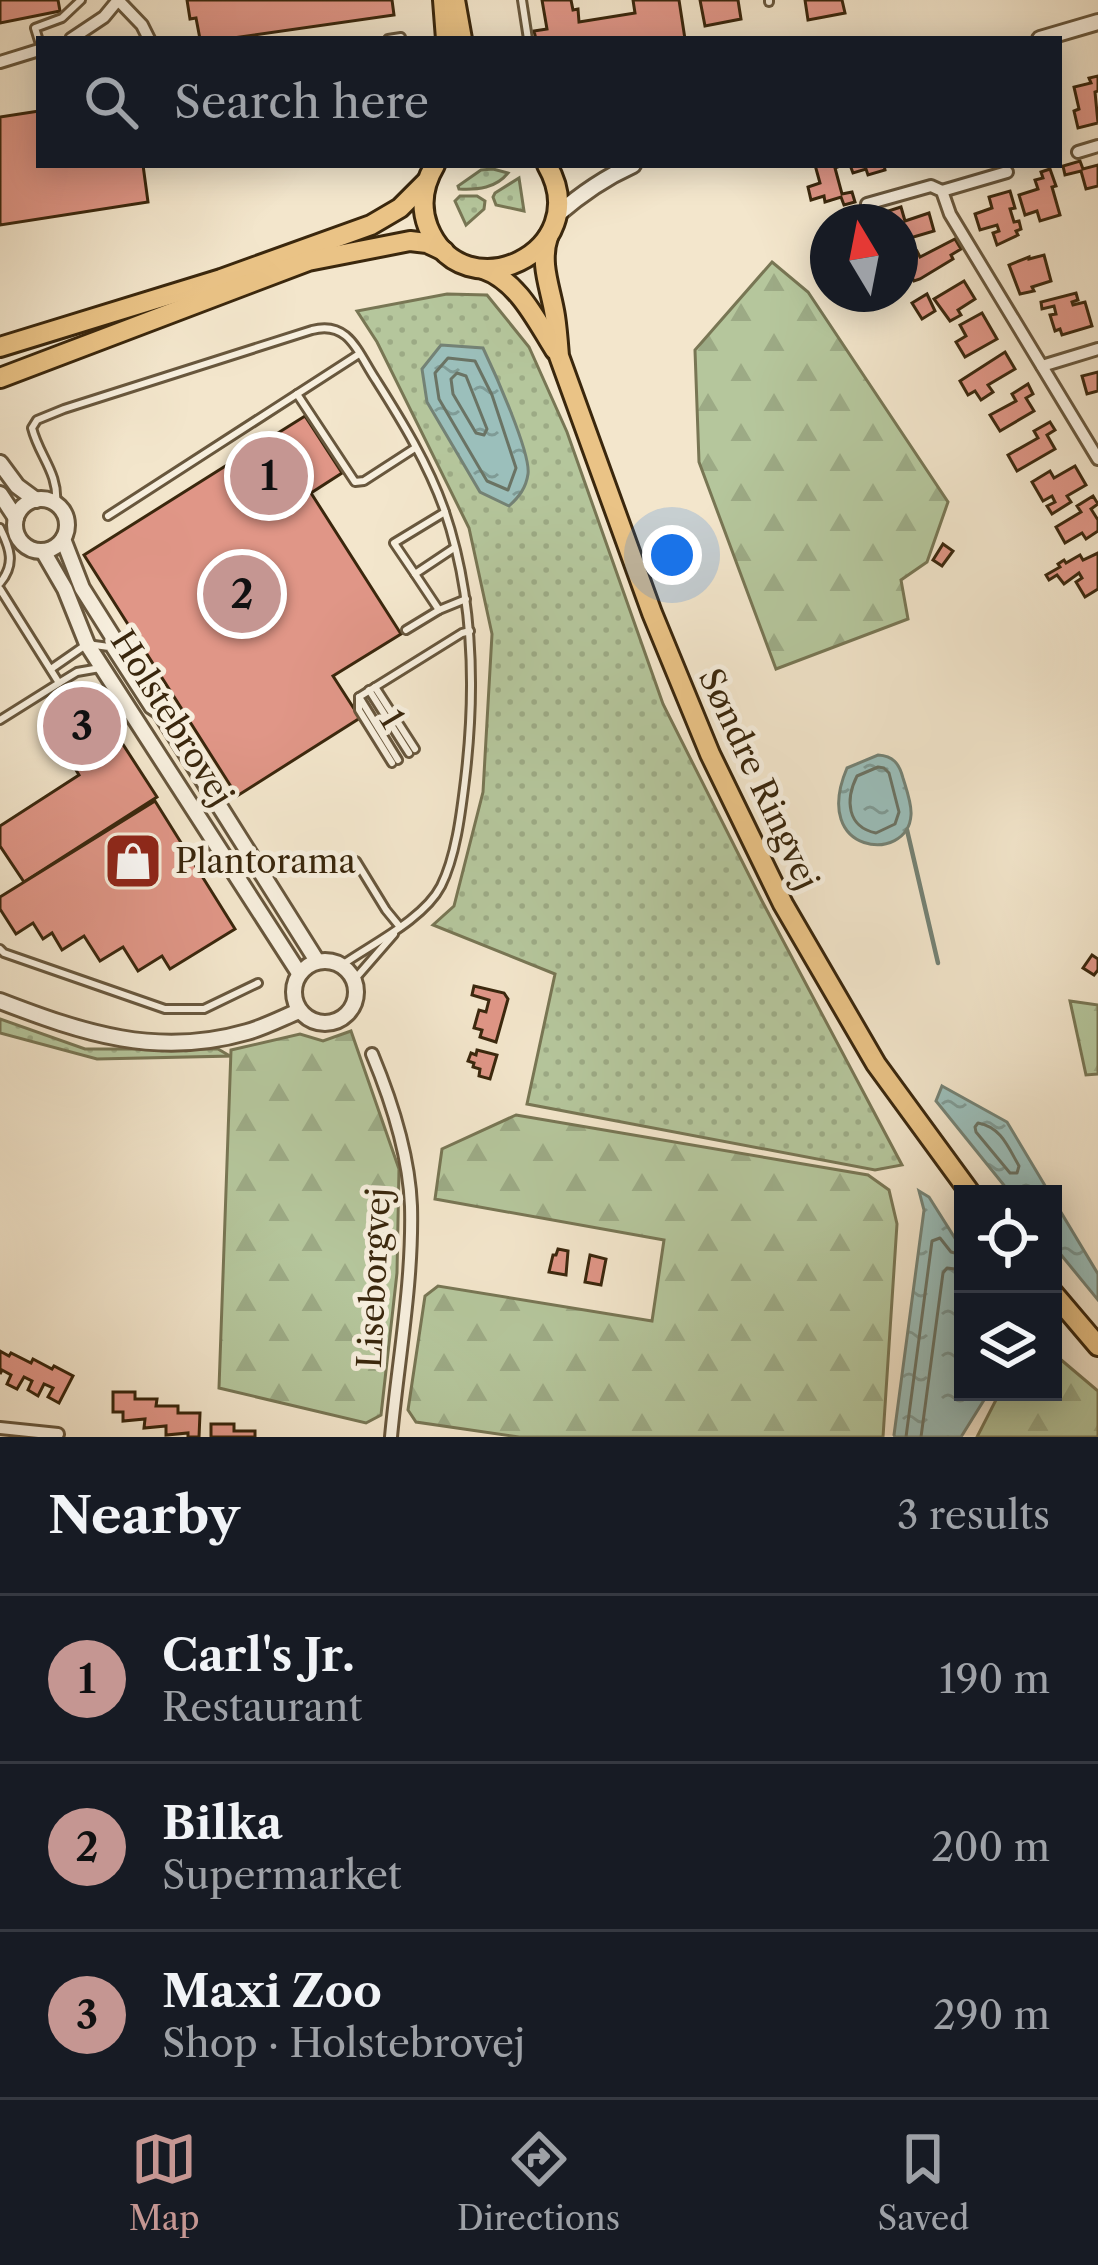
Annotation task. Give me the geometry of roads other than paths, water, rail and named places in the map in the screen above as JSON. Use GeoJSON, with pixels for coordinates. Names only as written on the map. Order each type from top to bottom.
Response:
{"type":"FeatureCollection","features":[{"type":"Feature","properties":{"kind":"main road"},"geometry":{"type":"LineString","coordinates":[[443,0],[446,36]]}},
{"type":"Feature","properties":{"kind":"main road"},"geometry":{"type":"LineString","coordinates":[[455,0],[461,36]]}},
{"type":"Feature","properties":{"kind":"main road"},"geometry":{"type":"LineString","coordinates":[[478,268],[518,263],[548,237],[557,193],[548,168]]}},
{"type":"Feature","properties":{"kind":"main road"},"geometry":{"type":"LineString","coordinates":[[430,174],[423,203],[427,224],[444,250]]}},
{"type":"Feature","properties":{"kind":"main road"},"geometry":{"type":"LineString","coordinates":[[0,347],[202,285],[371,225],[400,208],[430,174]]}},
{"type":"Feature","properties":{"kind":"main road","name":"Søndre Ringvej"},"geometry":{"type":"LineString","coordinates":[[548,237],[544,266],[559,356]]}},
{"type":"Feature","properties":{"kind":"main road"},"geometry":{"type":"LineString","coordinates":[[0,378],[308,261],[410,241],[444,250]]}},
{"type":"Feature","properties":{"kind":"main road","name":"Søndre Ringvej"},"geometry":{"type":"LineString","coordinates":[[444,250],[460,262],[496,274],[517,293],[559,356],[660,634],[710,754],[772,883],[876,1064],[963,1185]]}},
{"type":"Feature","properties":{"kind":"main road"},"geometry":{"type":"LineString","coordinates":[[1062,1304],[1098,1346]]}},
{"type":"Feature","properties":{"kind":"street"},"geometry":{"type":"LineString","coordinates":[[76,36],[104,17],[118,0],[147,36]]}},
{"type":"Feature","properties":{"kind":"street"},"geometry":{"type":"LineString","coordinates":[[1050,36],[1098,22]]}},
{"type":"Feature","properties":{"kind":"street"},"geometry":{"type":"LineString","coordinates":[[0,62],[36,51]]}},
{"type":"Feature","properties":{"kind":"street"},"geometry":{"type":"LineString","coordinates":[[1078,152],[1098,146]]}},
{"type":"Feature","properties":{"kind":"street"},"geometry":{"type":"LineString","coordinates":[[556,215],[585,190],[627,168]]}},
{"type":"Feature","properties":{"kind":"street"},"geometry":{"type":"LineString","coordinates":[[870,204],[931,186],[943,191],[1007,172]]}},
{"type":"Feature","properties":{"kind":"street"},"geometry":{"type":"LineString","coordinates":[[943,191],[950,214],[1098,459]]}},
{"type":"Feature","properties":{"kind":"street"},"geometry":{"type":"LineString","coordinates":[[1042,366],[1098,349]]}},
{"type":"Feature","properties":{"kind":"street"},"geometry":{"type":"LineString","coordinates":[[0,463],[17,486],[36,500],[56,504],[65,516],[63,539],[43,551],[21,542],[15,526],[23,506],[36,500]]}},
{"type":"Feature","properties":{"kind":"street"},"geometry":{"type":"LineString","coordinates":[[0,494],[16,518]]}},
{"type":"Feature","properties":{"kind":"street","name":"Holstebrovej"},"geometry":{"type":"LineString","coordinates":[[63,539],[82,588],[316,961]]}},
{"type":"Feature","properties":{"kind":"street","name":"Holstebrovej"},"geometry":{"type":"LineString","coordinates":[[43,551],[87,644],[299,973]]}},
{"type":"Feature","properties":{"kind":"street"},"geometry":{"type":"LineString","coordinates":[[316,961],[341,965],[354,980],[356,999],[337,1021],[316,1022],[299,1010],[293,992],[299,973],[316,961]]}},
{"type":"Feature","properties":{"kind":"street"},"geometry":{"type":"LineString","coordinates":[[0,1000],[72,1028],[161,1044],[248,1032],[299,1010]]}},
{"type":"Feature","properties":{"kind":"street","name":"Liseborgvej"},"geometry":{"type":"LineString","coordinates":[[372,1054],[403,1148],[411,1203],[391,1437]]}},
{"type":"Feature","properties":{"kind":"street"},"geometry":{"type":"LineString","coordinates":[[0,1428],[58,1434]]}},
{"type":"Feature","properties":{"kind":"lane"},"geometry":{"type":"LineString","coordinates":[[38,36],[35,28],[62,18],[81,0]]}},
{"type":"Feature","properties":{"kind":"lane"},"geometry":{"type":"LineString","coordinates":[[521,0],[527,36]]}},
{"type":"Feature","properties":{"kind":"lane"},"geometry":{"type":"LineString","coordinates":[[56,504],[52,469],[32,428],[37,420],[321,328],[338,329],[359,354],[416,448],[445,512],[466,599],[472,698],[464,788],[442,883],[354,980]]}},
{"type":"Feature","properties":{"kind":"lane"},"geometry":{"type":"LineString","coordinates":[[108,516],[359,354]]}},
{"type":"Feature","properties":{"kind":"lane"},"geometry":{"type":"LineString","coordinates":[[296,393],[355,482],[416,448]]}},
{"type":"Feature","properties":{"kind":"lane"},"geometry":{"type":"LineString","coordinates":[[439,610],[394,544],[445,512]]}},
{"type":"Feature","properties":{"kind":"lane"},"geometry":{"type":"LineString","coordinates":[[0,528],[10,555],[10,567],[0,586],[59,683]]}},
{"type":"Feature","properties":{"kind":"lane"},"geometry":{"type":"LineString","coordinates":[[415,574],[454,548]]}},
{"type":"Feature","properties":{"kind":"lane"},"geometry":{"type":"LineString","coordinates":[[406,630],[466,599]]}},
{"type":"Feature","properties":{"kind":"lane"},"geometry":{"type":"LineString","coordinates":[[395,762],[359,697],[470,631]]}},
{"type":"Feature","properties":{"kind":"lane"},"geometry":{"type":"LineString","coordinates":[[51,670],[87,644],[109,647],[148,709],[164,718]]}},
{"type":"Feature","properties":{"kind":"lane"},"geometry":{"type":"LineString","coordinates":[[0,720],[77,672],[103,668]]}},
{"type":"Feature","properties":{"kind":"lane"},"geometry":{"type":"LineString","coordinates":[[372,688],[412,751]]}},
{"type":"Feature","properties":{"kind":"lane"},"geometry":{"type":"LineString","coordinates":[[356,861],[400,926]]}},
{"type":"Feature","properties":{"kind":"lane"},"geometry":{"type":"LineString","coordinates":[[341,965],[400,926]]}},
{"type":"Feature","properties":{"kind":"lane"},"geometry":{"type":"LineString","coordinates":[[0,949],[165,1009],[204,1009],[258,983]]}},
{"type":"Feature","properties":{"kind":"water"},"geometry":{"type":"Polygon","coordinates":[[[441,345],[483,348],[503,392],[528,474],[522,492],[509,506],[480,492],[427,402],[422,369],[441,345]]]}},
{"type":"Feature","properties":{"kind":"water"},"geometry":{"type":"Polygon","coordinates":[[[878,755],[897,764],[911,811],[906,831],[880,845],[864,843],[850,834],[841,819],[839,797],[847,768],[878,755]]]}},
{"type":"Feature","properties":{"kind":"water"},"geometry":{"type":"Polygon","coordinates":[[[942,1086],[1007,1122],[1045,1185],[1004,1185],[936,1101],[942,1086]]]}},
{"type":"Feature","properties":{"kind":"water"},"geometry":{"type":"Polygon","coordinates":[[[919,1191],[929,1197],[954,1237],[954,1401],[983,1401],[961,1437],[894,1435],[924,1210],[919,1191]]]}},
{"type":"Feature","properties":{"kind":"water"},"geometry":{"type":"Polygon","coordinates":[[[1062,1214],[1098,1274],[1098,1300],[1062,1256],[1062,1214]]]}},
{"type":"Feature","properties":{"kind":"waterway"},"geometry":{"type":"LineString","coordinates":[[907,830],[938,963]]}},
{"type":"Feature","properties":{"kind":"place","name":"Carl's Jr."},"geometry":{"type":"Point","coordinates":[269,476]}},
{"type":"Feature","properties":{"kind":"place","name":"Bilka"},"geometry":{"type":"Point","coordinates":[242,594]}},
{"type":"Feature","properties":{"kind":"place","name":"Maxi Zoo"},"geometry":{"type":"Point","coordinates":[82,726]}},
{"type":"Feature","properties":{"kind":"place","name":"Plantorama"},"geometry":{"type":"Point","coordinates":[133,861]}}]}
